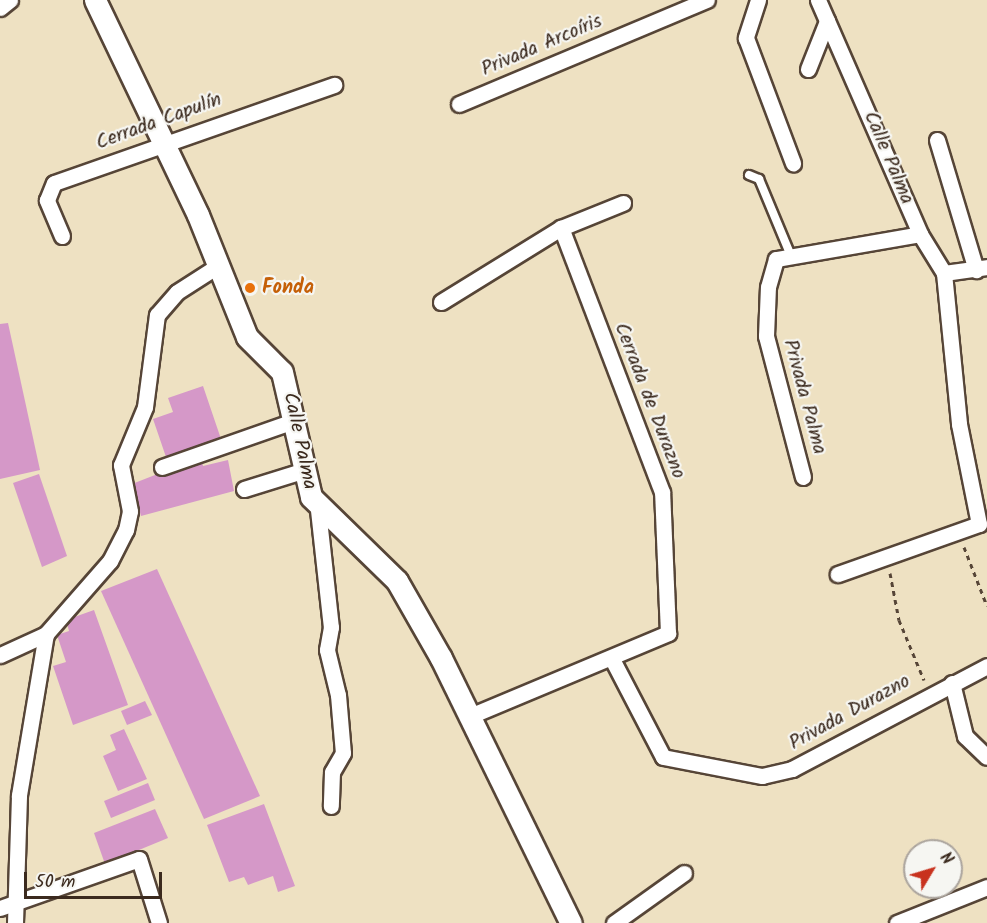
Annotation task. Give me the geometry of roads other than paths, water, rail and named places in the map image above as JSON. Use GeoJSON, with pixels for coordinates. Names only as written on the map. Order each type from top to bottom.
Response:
{"type":"FeatureCollection","features":[{"type":"Feature","properties":{"kind":"street"},"geometry":{"type":"LineString","coordinates":[[0,8],[10,0]]}},
{"type":"Feature","properties":{"kind":"street","name":"Calle Palma"},"geometry":{"type":"LineString","coordinates":[[94,0],[219,265],[247,338],[282,372],[296,420],[305,470],[318,510],[397,581],[470,716],[571,923]]}},
{"type":"Feature","properties":{"kind":"street","name":"Privada Arcoíris"},"geometry":{"type":"LineString","coordinates":[[459,104],[706,0]]}},
{"type":"Feature","properties":{"kind":"street"},"geometry":{"type":"LineString","coordinates":[[758,0],[746,38],[793,163]]}},
{"type":"Feature","properties":{"kind":"street","name":"Calle Palma"},"geometry":{"type":"LineString","coordinates":[[818,0],[921,234],[944,273]]}},
{"type":"Feature","properties":{"kind":"street"},"geometry":{"type":"LineString","coordinates":[[808,69],[827,21]]}},
{"type":"Feature","properties":{"kind":"street","name":"Cerrada Capulín"},"geometry":{"type":"LineString","coordinates":[[62,236],[47,200],[54,183],[159,142],[334,85]]}},
{"type":"Feature","properties":{"kind":"street"},"geometry":{"type":"LineString","coordinates":[[838,574],[892,560],[979,524],[959,424],[944,273],[982,269],[937,140]]}},
{"type":"Feature","properties":{"kind":"street"},"geometry":{"type":"LineString","coordinates":[[441,302],[561,228],[624,203]]}},
{"type":"Feature","properties":{"kind":"street","name":"Cerrada de Durazno"},"geometry":{"type":"LineString","coordinates":[[470,716],[612,659],[668,633],[662,492],[561,228]]}},
{"type":"Feature","properties":{"kind":"street"},"geometry":{"type":"LineString","coordinates":[[791,256],[921,234]]}},
{"type":"Feature","properties":{"kind":"street","name":"Privada Palma"},"geometry":{"type":"LineString","coordinates":[[791,256],[776,259],[768,287],[766,336],[803,477]]}},
{"type":"Feature","properties":{"kind":"street"},"geometry":{"type":"LineString","coordinates":[[0,655],[46,634],[110,561],[126,530],[130,511],[121,465],[144,407],[157,315],[177,292],[219,265]]}},
{"type":"Feature","properties":{"kind":"street"},"geometry":{"type":"LineString","coordinates":[[162,467],[296,420]]}},
{"type":"Feature","properties":{"kind":"street"},"geometry":{"type":"LineString","coordinates":[[244,489],[305,470]]}},
{"type":"Feature","properties":{"kind":"street"},"geometry":{"type":"LineString","coordinates":[[318,510],[331,627],[327,650],[343,753],[332,772],[331,806]]}},
{"type":"Feature","properties":{"kind":"street"},"geometry":{"type":"LineString","coordinates":[[15,923],[19,901],[19,795],[46,634]]}},
{"type":"Feature","properties":{"kind":"street","name":"Privada Durazno"},"geometry":{"type":"LineString","coordinates":[[612,659],[663,758],[762,776],[792,769],[929,693],[987,666]]}},
{"type":"Feature","properties":{"kind":"street"},"geometry":{"type":"LineString","coordinates":[[952,683],[965,736],[987,757]]}},
{"type":"Feature","properties":{"kind":"street"},"geometry":{"type":"LineString","coordinates":[[0,908],[139,859],[159,923]]}},
{"type":"Feature","properties":{"kind":"street"},"geometry":{"type":"LineString","coordinates":[[614,923],[684,873]]}},
{"type":"Feature","properties":{"kind":"street"},"geometry":{"type":"LineString","coordinates":[[897,923],[987,887]]}},
{"type":"Feature","properties":{"kind":"lane"},"geometry":{"type":"LineString","coordinates":[[749,176],[759,179],[791,256]]}},
{"type":"Feature","properties":{"kind":"place","name":"Fonda"},"geometry":{"type":"Point","coordinates":[250,288]}}]}
